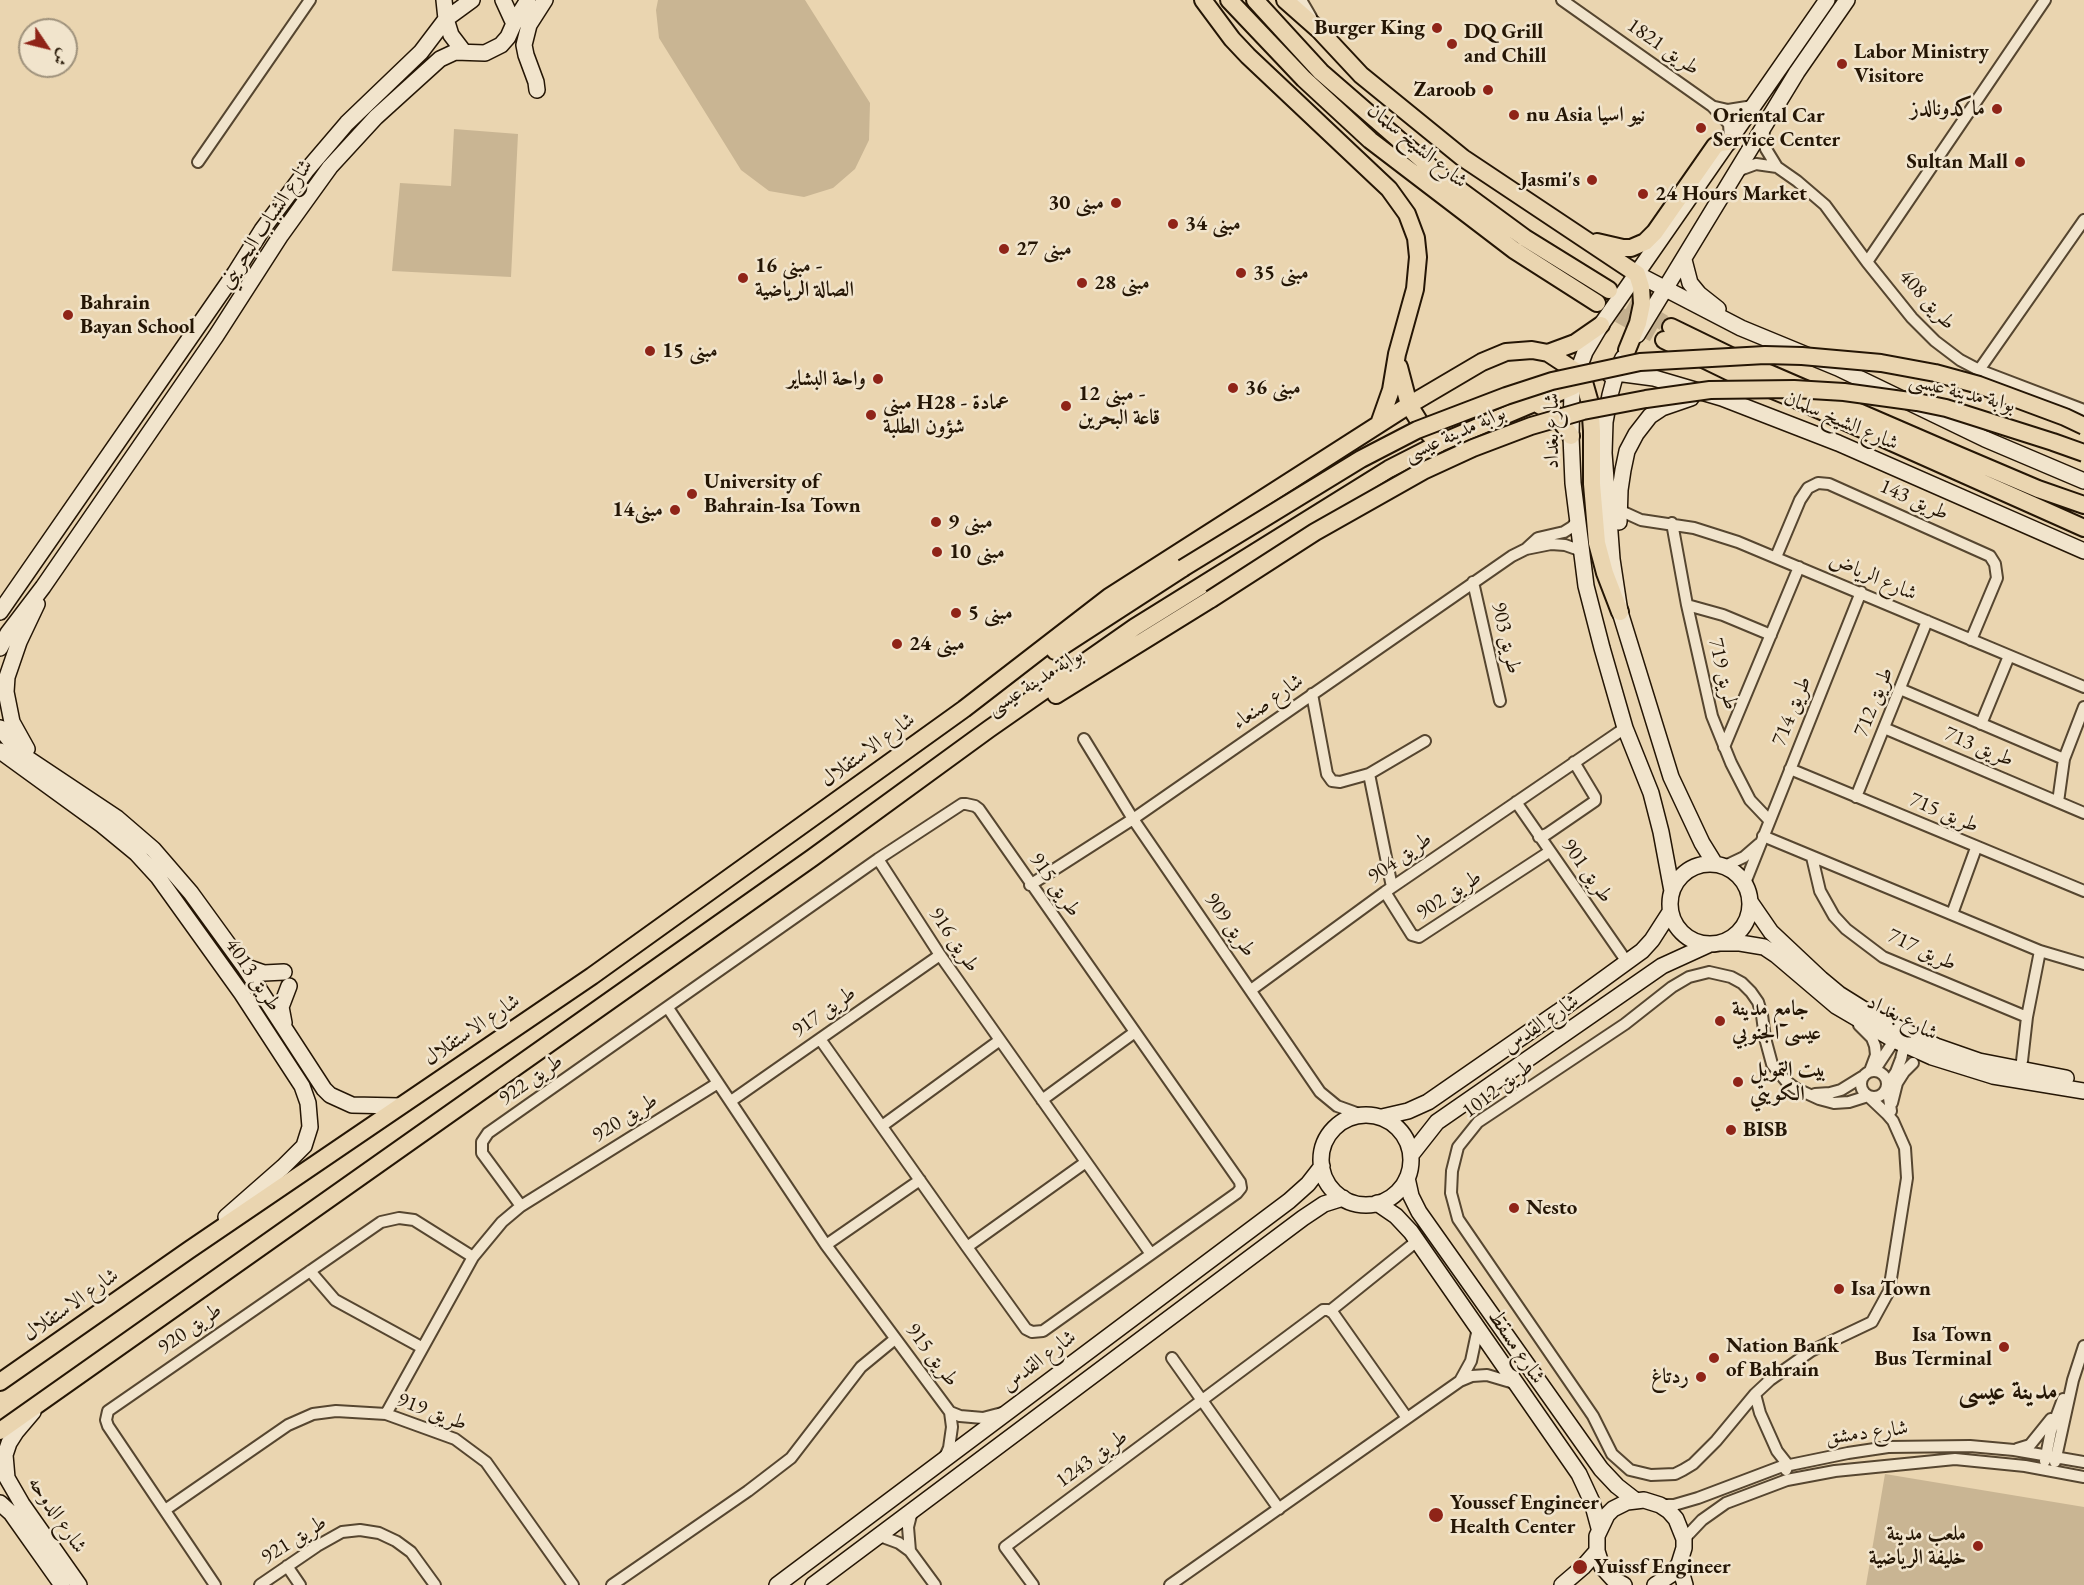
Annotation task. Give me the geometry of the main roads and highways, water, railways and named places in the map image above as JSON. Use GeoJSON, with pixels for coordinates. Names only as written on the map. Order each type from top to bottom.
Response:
{"type":"FeatureCollection","features":[{"type":"Feature","properties":{"kind":"main road"},"geometry":{"type":"LineString","coordinates":[[444,0],[451,35],[464,52]]}},
{"type":"Feature","properties":{"kind":"main road","name":"شارع الشباب البحريني"},"geometry":{"type":"LineString","coordinates":[[0,612],[294,186],[327,144],[421,52],[446,19],[472,0]]}},
{"type":"Feature","properties":{"kind":"main road"},"geometry":{"type":"LineString","coordinates":[[503,0],[514,24]]}},
{"type":"Feature","properties":{"kind":"main road","name":"شارع الشباب البحريني"},"geometry":{"type":"LineString","coordinates":[[0,648],[8,633],[43,587],[216,336],[281,235],[323,176],[376,117],[431,66],[448,54],[464,52],[485,54],[497,49],[505,42],[528,0]]}},
{"type":"Feature","properties":{"kind":"main road"},"geometry":{"type":"LineString","coordinates":[[537,90],[524,45],[529,25],[545,0]]}},
{"type":"Feature","properties":{"kind":"main road"},"geometry":{"type":"LineString","coordinates":[[1193,0],[1389,189],[1407,214],[1416,238],[1418,257],[1415,289],[1397,354],[1391,390],[1379,424]]}},
{"type":"Feature","properties":{"kind":"main road"},"geometry":{"type":"LineString","coordinates":[[1203,0],[1232,39]]}},
{"type":"Feature","properties":{"kind":"main road","name":"شارع الشيخ سلمان"},"geometry":{"type":"LineString","coordinates":[[1229,0],[1304,80],[1370,140],[1514,250],[1609,296]]}},
{"type":"Feature","properties":{"kind":"main road","name":"شارع الشيخ سلمان"},"geometry":{"type":"LineString","coordinates":[[1255,0],[1321,72],[1443,177],[1609,296]]}},
{"type":"Feature","properties":{"kind":"main road"},"geometry":{"type":"LineString","coordinates":[[1285,0],[1319,30],[1361,75],[1463,158],[1649,282]]}},
{"type":"Feature","properties":{"kind":"main road"},"geometry":{"type":"LineString","coordinates":[[1620,612],[1612,559],[1605,453],[1605,422],[1616,373],[1641,312],[1642,297],[1649,282],[1729,141],[1827,0]]}},
{"type":"Feature","properties":{"kind":"main road"},"geometry":{"type":"LineString","coordinates":[[1609,296],[1649,282],[1684,260],[1797,72],[1847,0]]}},
{"type":"Feature","properties":{"kind":"main road"},"geometry":{"type":"LineString","coordinates":[[1579,237],[1623,248],[1632,248],[1645,242],[1655,232],[1713,148],[1729,141]]}},
{"type":"Feature","properties":{"kind":"main road"},"geometry":{"type":"LineString","coordinates":[[1684,260],[1687,277],[1694,289],[1741,328]]}},
{"type":"Feature","properties":{"kind":"main road"},"geometry":{"type":"LineString","coordinates":[[1627,350],[1649,282]]}},
{"type":"Feature","properties":{"kind":"main road","name":"شارع الشيخ سلمان"},"geometry":{"type":"LineString","coordinates":[[1649,282],[1741,328],[1838,368],[1995,444],[2084,481]]}},
{"type":"Feature","properties":{"kind":"main road","name":"شارع بغداد"},"geometry":{"type":"LineString","coordinates":[[1609,296],[1601,325],[1585,352],[1578,380],[1571,436],[1578,520],[1586,586],[1625,728],[1651,793],[1672,891]]}},
{"type":"Feature","properties":{"kind":"main road"},"geometry":{"type":"LineString","coordinates":[[964,710],[1109,597],[1226,521],[1308,472],[1409,405],[1482,362],[1506,352],[1532,350],[1548,353],[1575,343],[1601,325]]}},
{"type":"Feature","properties":{"kind":"main road","name":"شارع الشيخ سلمان"},"geometry":{"type":"LineString","coordinates":[[2084,505],[2038,489],[1743,362],[1668,333],[1736,375],[2084,528]]}},
{"type":"Feature","properties":{"kind":"main road"},"geometry":{"type":"LineString","coordinates":[[1548,353],[1578,380],[1588,394],[1591,412],[1592,484],[1598,543],[1605,573],[1620,612],[1671,777],[1702,843],[1720,865]]}},
{"type":"Feature","properties":{"kind":"main road"},"geometry":{"type":"LineString","coordinates":[[1397,354],[1400,377],[1409,405],[1422,426],[1440,443]]}},
{"type":"Feature","properties":{"kind":"main road","name":"بوابة مدينة عيسى"},"geometry":{"type":"LineString","coordinates":[[964,710],[1183,568],[1361,459],[1417,430],[1543,384],[1640,362],[1765,355],[1802,356],[1881,363],[1935,373],[1979,385],[2084,426]]}},
{"type":"Feature","properties":{"kind":"main road","name":"شارع الشيخ سلمان"},"geometry":{"type":"LineString","coordinates":[[1578,380],[1616,373],[1654,378],[1722,398],[1838,443],[2084,551]]}},
{"type":"Feature","properties":{"kind":"main road"},"geometry":{"type":"LineString","coordinates":[[0,1431],[1135,627],[1340,498],[1440,443],[1536,404],[1578,380]]}},
{"type":"Feature","properties":{"kind":"main road","name":"بوابة مدينة عيسى"},"geometry":{"type":"LineString","coordinates":[[917,781],[1315,532],[1423,471],[1473,448],[1583,411],[1710,390],[1794,389],[1844,392],[1946,408],[2084,453]]}},
{"type":"Feature","properties":{"kind":"main road"},"geometry":{"type":"LineString","coordinates":[[1620,612],[1619,510],[1621,480],[1627,451],[1642,424],[1662,408],[1683,399],[1701,396],[1722,398]]}},
{"type":"Feature","properties":{"kind":"main road"},"geometry":{"type":"LineString","coordinates":[[1536,404],[1553,413],[1571,436]]}},
{"type":"Feature","properties":{"kind":"main road"},"geometry":{"type":"LineString","coordinates":[[43,587],[11,662],[6,692],[12,722],[18,736],[26,749],[50,773]]}},
{"type":"Feature","properties":{"kind":"main road","name":"شارع الاستقلال"},"geometry":{"type":"LineString","coordinates":[[0,1382],[189,1250],[592,976],[964,710]]}},
{"type":"Feature","properties":{"kind":"main road","name":"طريق 4013"},"geometry":{"type":"LineString","coordinates":[[0,728],[21,754],[117,818],[153,849],[191,893],[244,966],[254,998],[302,1086],[308,1103],[310,1127],[304,1146],[294,1158],[189,1250]]}},
{"type":"Feature","properties":{"kind":"main road","name":"طريق 4013"},"geometry":{"type":"LineString","coordinates":[[0,751],[102,825],[136,854],[158,877],[254,998],[285,1029],[330,1095],[352,1105],[400,1106]]}},
{"type":"Feature","properties":{"kind":"main road"},"geometry":{"type":"LineString","coordinates":[[1701,864],[1720,865],[1733,870],[1744,883],[1750,903],[1745,924],[1730,939],[1714,944],[1698,943],[1688,938],[1674,922],[1670,912],[1672,891],[1678,879],[1689,870],[1701,864]]}},
{"type":"Feature","properties":{"kind":"main road","name":"شارع بغداد"},"geometry":{"type":"LineString","coordinates":[[1750,903],[1771,932],[1821,979],[1932,1057],[1993,1076],[2084,1091]]}},
{"type":"Feature","properties":{"kind":"main road","name":"شارع القدس"},"geometry":{"type":"LineString","coordinates":[[1382,1117],[1408,1111],[1428,1102],[1628,962],[1652,940],[1670,912]]}},
{"type":"Feature","properties":{"kind":"main road","name":"شارع بغداد"},"geometry":{"type":"LineString","coordinates":[[1714,944],[1764,947],[1836,1006],[1902,1037],[1979,1061],[2084,1080]]}},
{"type":"Feature","properties":{"kind":"main road","name":"شارع القدس"},"geometry":{"type":"LineString","coordinates":[[1411,1155],[1424,1136],[1446,1115],[1662,966],[1714,944]]}},
{"type":"Feature","properties":{"kind":"main road"},"geometry":{"type":"LineString","coordinates":[[244,966],[287,979],[281,1007],[285,1029]]}},
{"type":"Feature","properties":{"kind":"main road"},"geometry":{"type":"LineString","coordinates":[[1362,1115],[1382,1117],[1398,1128],[1405,1136],[1411,1155],[1407,1178],[1395,1194],[1377,1203],[1360,1204],[1343,1198],[1333,1190],[1322,1166],[1325,1142],[1331,1132],[1340,1123],[1362,1115]]}},
{"type":"Feature","properties":{"kind":"main road","name":"شارع القدس"},"geometry":{"type":"LineString","coordinates":[[777,1585],[1289,1201],[1308,1184],[1322,1166]]}},
{"type":"Feature","properties":{"kind":"main road","name":"شارع مسقط"},"geometry":{"type":"LineString","coordinates":[[1407,1178],[1419,1212],[1601,1469],[1635,1500]]}},
{"type":"Feature","properties":{"kind":"main road","name":"شارع القدس"},"geometry":{"type":"LineString","coordinates":[[813,1585],[1303,1218],[1324,1204],[1343,1198]]}},
{"type":"Feature","properties":{"kind":"main road","name":"شارع مسقط"},"geometry":{"type":"LineString","coordinates":[[1377,1203],[1396,1216],[1417,1241],[1579,1474],[1592,1502],[1599,1528]]}},
{"type":"Feature","properties":{"kind":"main road","name":"شارع الدوحه"},"geometry":{"type":"LineString","coordinates":[[39,1405],[9,1443],[5,1455],[7,1478],[22,1504],[79,1585]]}},
{"type":"Feature","properties":{"kind":"main road"},"geometry":{"type":"LineString","coordinates":[[1619,1584],[1607,1573],[1599,1559],[1596,1544],[1599,1528],[1613,1509],[1635,1500],[1660,1505],[1676,1519],[1684,1539],[1679,1564],[1672,1574],[1655,1585]]}},
{"type":"Feature","properties":{"kind":"main road","name":"شارع الدوحه"},"geometry":{"type":"LineString","coordinates":[[0,1503],[10,1513],[62,1585]]}},
{"type":"Feature","properties":{"kind":"main road"},"geometry":{"type":"LineString","coordinates":[[1562,1585],[1597,1551]]}},
{"type":"Feature","properties":{"kind":"main road"},"geometry":{"type":"LineString","coordinates":[[1679,1564],[1685,1585]]}},
{"type":"Feature","properties":{"kind":"tunnel"},"geometry":{"type":"LineString","coordinates":[[1609,290],[1671,327]]}},
{"type":"Feature","properties":{"kind":"tunnel"},"geometry":{"type":"LineString","coordinates":[[1598,303],[1664,340]]}},
{"type":"Feature","properties":{"kind":"place","name":"Burger King"},"geometry":{"type":"Point","coordinates":[1437,28]}},
{"type":"Feature","properties":{"kind":"place","name":"DQ Grill and Chill"},"geometry":{"type":"Point","coordinates":[1452,44]}},
{"type":"Feature","properties":{"kind":"place","name":"Labor Ministry Visitore"},"geometry":{"type":"Point","coordinates":[1842,64]}},
{"type":"Feature","properties":{"kind":"place","name":"Zaroob"},"geometry":{"type":"Point","coordinates":[1488,90]}},
{"type":"Feature","properties":{"kind":"place","name":"ماكدونالدز"},"geometry":{"type":"Point","coordinates":[1997,109]}},
{"type":"Feature","properties":{"kind":"place","name":"nu Asia نيو اسيا"},"geometry":{"type":"Point","coordinates":[1514,115]}},
{"type":"Feature","properties":{"kind":"place","name":"Oriental Car Service Center"},"geometry":{"type":"Point","coordinates":[1701,128]}},
{"type":"Feature","properties":{"kind":"place","name":"Sultan Mall"},"geometry":{"type":"Point","coordinates":[2020,162]}},
{"type":"Feature","properties":{"kind":"place","name":"Jasmi's"},"geometry":{"type":"Point","coordinates":[1592,180]}},
{"type":"Feature","properties":{"kind":"place","name":"24 Hours Market"},"geometry":{"type":"Point","coordinates":[1643,194]}},
{"type":"Feature","properties":{"kind":"place","name":"مبنى 30"},"geometry":{"type":"Point","coordinates":[1116,203]}},
{"type":"Feature","properties":{"kind":"place","name":"مبنى 34"},"geometry":{"type":"Point","coordinates":[1173,224]}},
{"type":"Feature","properties":{"kind":"place","name":"مبنى 27"},"geometry":{"type":"Point","coordinates":[1004,249]}},
{"type":"Feature","properties":{"kind":"place","name":"مبنى 35"},"geometry":{"type":"Point","coordinates":[1241,273]}},
{"type":"Feature","properties":{"kind":"place","name":"مبنى 16 - الصالة الرياضية"},"geometry":{"type":"Point","coordinates":[743,278]}},
{"type":"Feature","properties":{"kind":"place","name":"مبنى 28"},"geometry":{"type":"Point","coordinates":[1082,283]}},
{"type":"Feature","properties":{"kind":"place","name":"Bahrain Bayan School"},"geometry":{"type":"Point","coordinates":[68,315]}},
{"type":"Feature","properties":{"kind":"place","name":"مبنى 15"},"geometry":{"type":"Point","coordinates":[650,351]}},
{"type":"Feature","properties":{"kind":"place","name":"واحة البشاير"},"geometry":{"type":"Point","coordinates":[878,379]}},
{"type":"Feature","properties":{"kind":"place","name":"مبنى 36"},"geometry":{"type":"Point","coordinates":[1233,388]}},
{"type":"Feature","properties":{"kind":"place","name":"مبنى 12 - قاعة البحرين"},"geometry":{"type":"Point","coordinates":[1066,406]}},
{"type":"Feature","properties":{"kind":"place","name":"مبنى H28 - عمادة شؤون الطلبة"},"geometry":{"type":"Point","coordinates":[871,415]}},
{"type":"Feature","properties":{"kind":"place","name":"University of Bahrain-Isa Town"},"geometry":{"type":"Point","coordinates":[692,494]}},
{"type":"Feature","properties":{"kind":"place","name":"مبنى14"},"geometry":{"type":"Point","coordinates":[675,510]}},
{"type":"Feature","properties":{"kind":"place","name":"مبنى 9"},"geometry":{"type":"Point","coordinates":[936,522]}},
{"type":"Feature","properties":{"kind":"place","name":"مبنى 10"},"geometry":{"type":"Point","coordinates":[937,552]}},
{"type":"Feature","properties":{"kind":"place","name":"مبنى 5"},"geometry":{"type":"Point","coordinates":[956,613]}},
{"type":"Feature","properties":{"kind":"place","name":"مبنى 24"},"geometry":{"type":"Point","coordinates":[897,644]}},
{"type":"Feature","properties":{"kind":"place","name":"جامع مدينة عيسى الجنوبي"},"geometry":{"type":"Point","coordinates":[1720,1021]}},
{"type":"Feature","properties":{"kind":"place","name":"بيت التمويل الكويتي"},"geometry":{"type":"Point","coordinates":[1738,1082]}},
{"type":"Feature","properties":{"kind":"place","name":"BISB"},"geometry":{"type":"Point","coordinates":[1731,1130]}},
{"type":"Feature","properties":{"kind":"place","name":"Nesto"},"geometry":{"type":"Point","coordinates":[1514,1208]}},
{"type":"Feature","properties":{"kind":"place","name":"Isa Town"},"geometry":{"type":"Point","coordinates":[1839,1289]}},
{"type":"Feature","properties":{"kind":"place","name":"Isa Town Bus Terminal"},"geometry":{"type":"Point","coordinates":[2004,1347]}},
{"type":"Feature","properties":{"kind":"place","name":"Nation Bank of Bahrain"},"geometry":{"type":"Point","coordinates":[1714,1358]}},
{"type":"Feature","properties":{"kind":"place","name":"ردتاغ"},"geometry":{"type":"Point","coordinates":[1701,1377]}},
{"type":"Feature","properties":{"kind":"place","name":"Youssef Engineer Health Center"},"geometry":{"type":"Point","coordinates":[1436,1515]}},
{"type":"Feature","properties":{"kind":"place","name":"ملعب مدينة خليفة الرياضية"},"geometry":{"type":"Point","coordinates":[1978,1546]}},
{"type":"Feature","properties":{"kind":"place","name":"Yuissf Engineer"},"geometry":{"type":"Point","coordinates":[1580,1567]}},
{"type":"Feature","properties":{"kind":"district","name":"مدينة عيسى"},"geometry":{"type":"Point","coordinates":[2008,1392]}}]}
